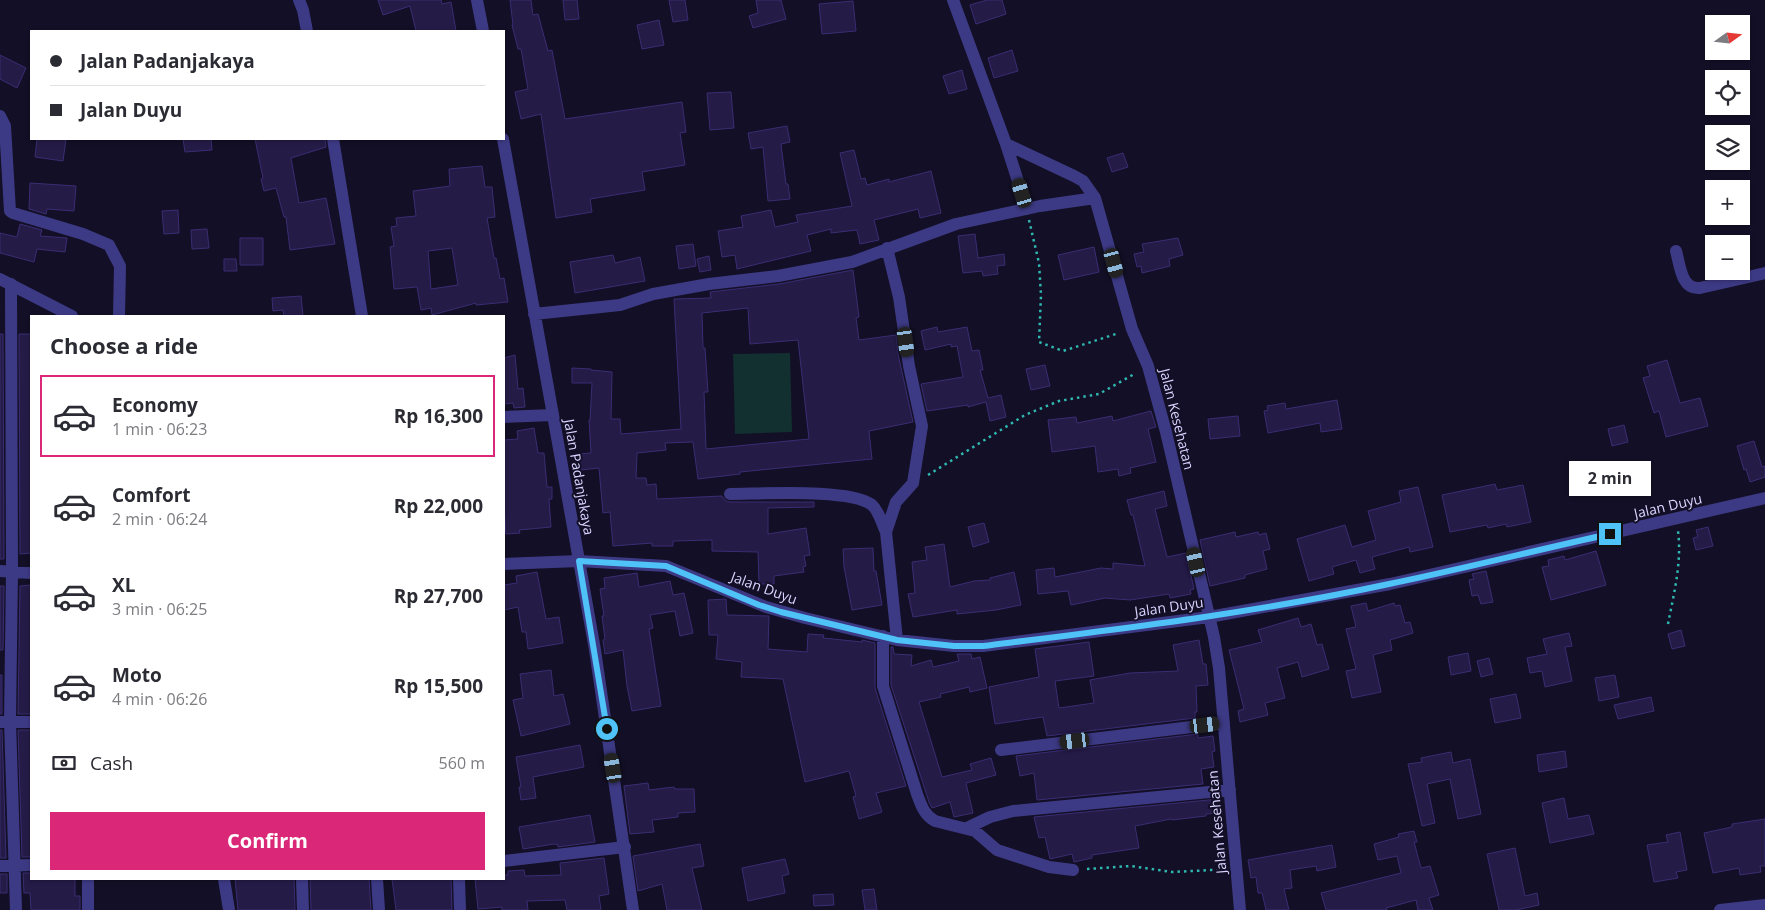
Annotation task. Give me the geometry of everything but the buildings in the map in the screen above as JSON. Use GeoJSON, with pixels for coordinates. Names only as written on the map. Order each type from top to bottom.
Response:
{"type":"FeatureCollection","features":[{"type":"Feature","properties":{"kind":"street"},"geometry":{"type":"LineString","coordinates":[[299,0],[307,30]]}},
{"type":"Feature","properties":{"kind":"street"},"geometry":{"type":"LineString","coordinates":[[477,0],[483,30]]}},
{"type":"Feature","properties":{"kind":"street"},"geometry":{"type":"LineString","coordinates":[[953,0],[1006,144],[1027,209]]}},
{"type":"Feature","properties":{"kind":"street"},"geometry":{"type":"LineString","coordinates":[[0,116],[5,126],[10,211],[83,234],[109,245],[120,266],[119,315]]}},
{"type":"Feature","properties":{"kind":"street"},"geometry":{"type":"LineString","coordinates":[[333,140],[362,315]]}},
{"type":"Feature","properties":{"kind":"street","name":"Jalan Padanjakaya"},"geometry":{"type":"LineString","coordinates":[[503,140],[595,650],[633,910]]}},
{"type":"Feature","properties":{"kind":"street","name":"Jalan Kesehatan"},"geometry":{"type":"LineString","coordinates":[[1006,144],[1083,181],[1095,198],[1132,329],[1148,366],[1166,432],[1217,653],[1240,910]]}},
{"type":"Feature","properties":{"kind":"street"},"geometry":{"type":"LineString","coordinates":[[534,314],[620,304],[653,294],[709,284],[778,276],[836,266],[852,262],[956,224],[1027,209],[1095,198]]}},
{"type":"Feature","properties":{"kind":"street"},"geometry":{"type":"LineString","coordinates":[[886,532],[896,502],[913,483],[922,426],[909,366],[899,297],[887,248]]}},
{"type":"Feature","properties":{"kind":"street"},"geometry":{"type":"LineString","coordinates":[[1676,251],[1684,282],[1693,288],[1765,273]]}},
{"type":"Feature","properties":{"kind":"street"},"geometry":{"type":"LineString","coordinates":[[16,910],[15,865],[5,722],[5,282],[70,315]]}},
{"type":"Feature","properties":{"kind":"street"},"geometry":{"type":"LineString","coordinates":[[505,417],[552,415]]}},
{"type":"Feature","properties":{"kind":"street"},"geometry":{"type":"LineString","coordinates":[[730,494],[833,494],[866,501],[875,508],[886,532],[897,640]]}},
{"type":"Feature","properties":{"kind":"street","name":"Jalan Duyu"},"geometry":{"type":"LineString","coordinates":[[505,564],[579,561],[666,566],[766,607],[897,640],[954,646],[983,646],[1209,617],[1390,584],[1765,498]]}},
{"type":"Feature","properties":{"kind":"street"},"geometry":{"type":"LineString","coordinates":[[6,571],[30,572]]}},
{"type":"Feature","properties":{"kind":"street"},"geometry":{"type":"LineString","coordinates":[[883,636],[883,686],[922,806],[930,818],[935,821],[967,828],[981,835],[997,850],[1049,867],[1073,870]]}},
{"type":"Feature","properties":{"kind":"street"},"geometry":{"type":"LineString","coordinates":[[5,722],[30,722]]}},
{"type":"Feature","properties":{"kind":"street"},"geometry":{"type":"LineString","coordinates":[[1001,750],[1224,723]]}},
{"type":"Feature","properties":{"kind":"street"},"geometry":{"type":"LineString","coordinates":[[967,828],[990,817],[1013,811],[1230,790]]}},
{"type":"Feature","properties":{"kind":"street"},"geometry":{"type":"LineString","coordinates":[[505,861],[625,847]]}},
{"type":"Feature","properties":{"kind":"street"},"geometry":{"type":"LineString","coordinates":[[0,866],[30,864]]}},
{"type":"Feature","properties":{"kind":"street"},"geometry":{"type":"LineString","coordinates":[[88,880],[88,910]]}},
{"type":"Feature","properties":{"kind":"street"},"geometry":{"type":"LineString","coordinates":[[224,880],[229,910]]}},
{"type":"Feature","properties":{"kind":"street"},"geometry":{"type":"LineString","coordinates":[[302,880],[303,910]]}},
{"type":"Feature","properties":{"kind":"street"},"geometry":{"type":"LineString","coordinates":[[377,880],[379,910]]}},
{"type":"Feature","properties":{"kind":"street"},"geometry":{"type":"LineString","coordinates":[[460,880],[460,910]]}},
{"type":"Feature","properties":{"kind":"street"},"geometry":{"type":"LineString","coordinates":[[1720,910],[1765,905]]}},
{"type":"Feature","properties":{"kind":"path"},"geometry":{"type":"LineString","coordinates":[[1027,209],[1039,263],[1041,295],[1039,342],[1063,351],[1132,329]]}},
{"type":"Feature","properties":{"kind":"path"},"geometry":{"type":"LineString","coordinates":[[913,483],[943,467],[1024,416],[1060,400],[1100,394],[1148,366]]}},
{"type":"Feature","properties":{"kind":"path"},"geometry":{"type":"LineString","coordinates":[[1668,624],[1676,582],[1680,546],[1677,519]]}},
{"type":"Feature","properties":{"kind":"path"},"geometry":{"type":"LineString","coordinates":[[1073,870],[1131,866],[1172,872],[1212,870],[1237,873]]}},
{"type":"Feature","properties":{"kind":"green space"},"geometry":{"type":"Polygon","coordinates":[[[790,353],[792,432],[735,434],[733,354],[790,353]]]}},
{"type":"Feature","properties":{"kind":"route"},"geometry":{"type":"LineString","coordinates":[[607,729],[579,561],[666,566],[759,605],[781,612],[897,640],[954,646],[983,646],[1209,617],[1341,594],[1610,534]]}}]}
